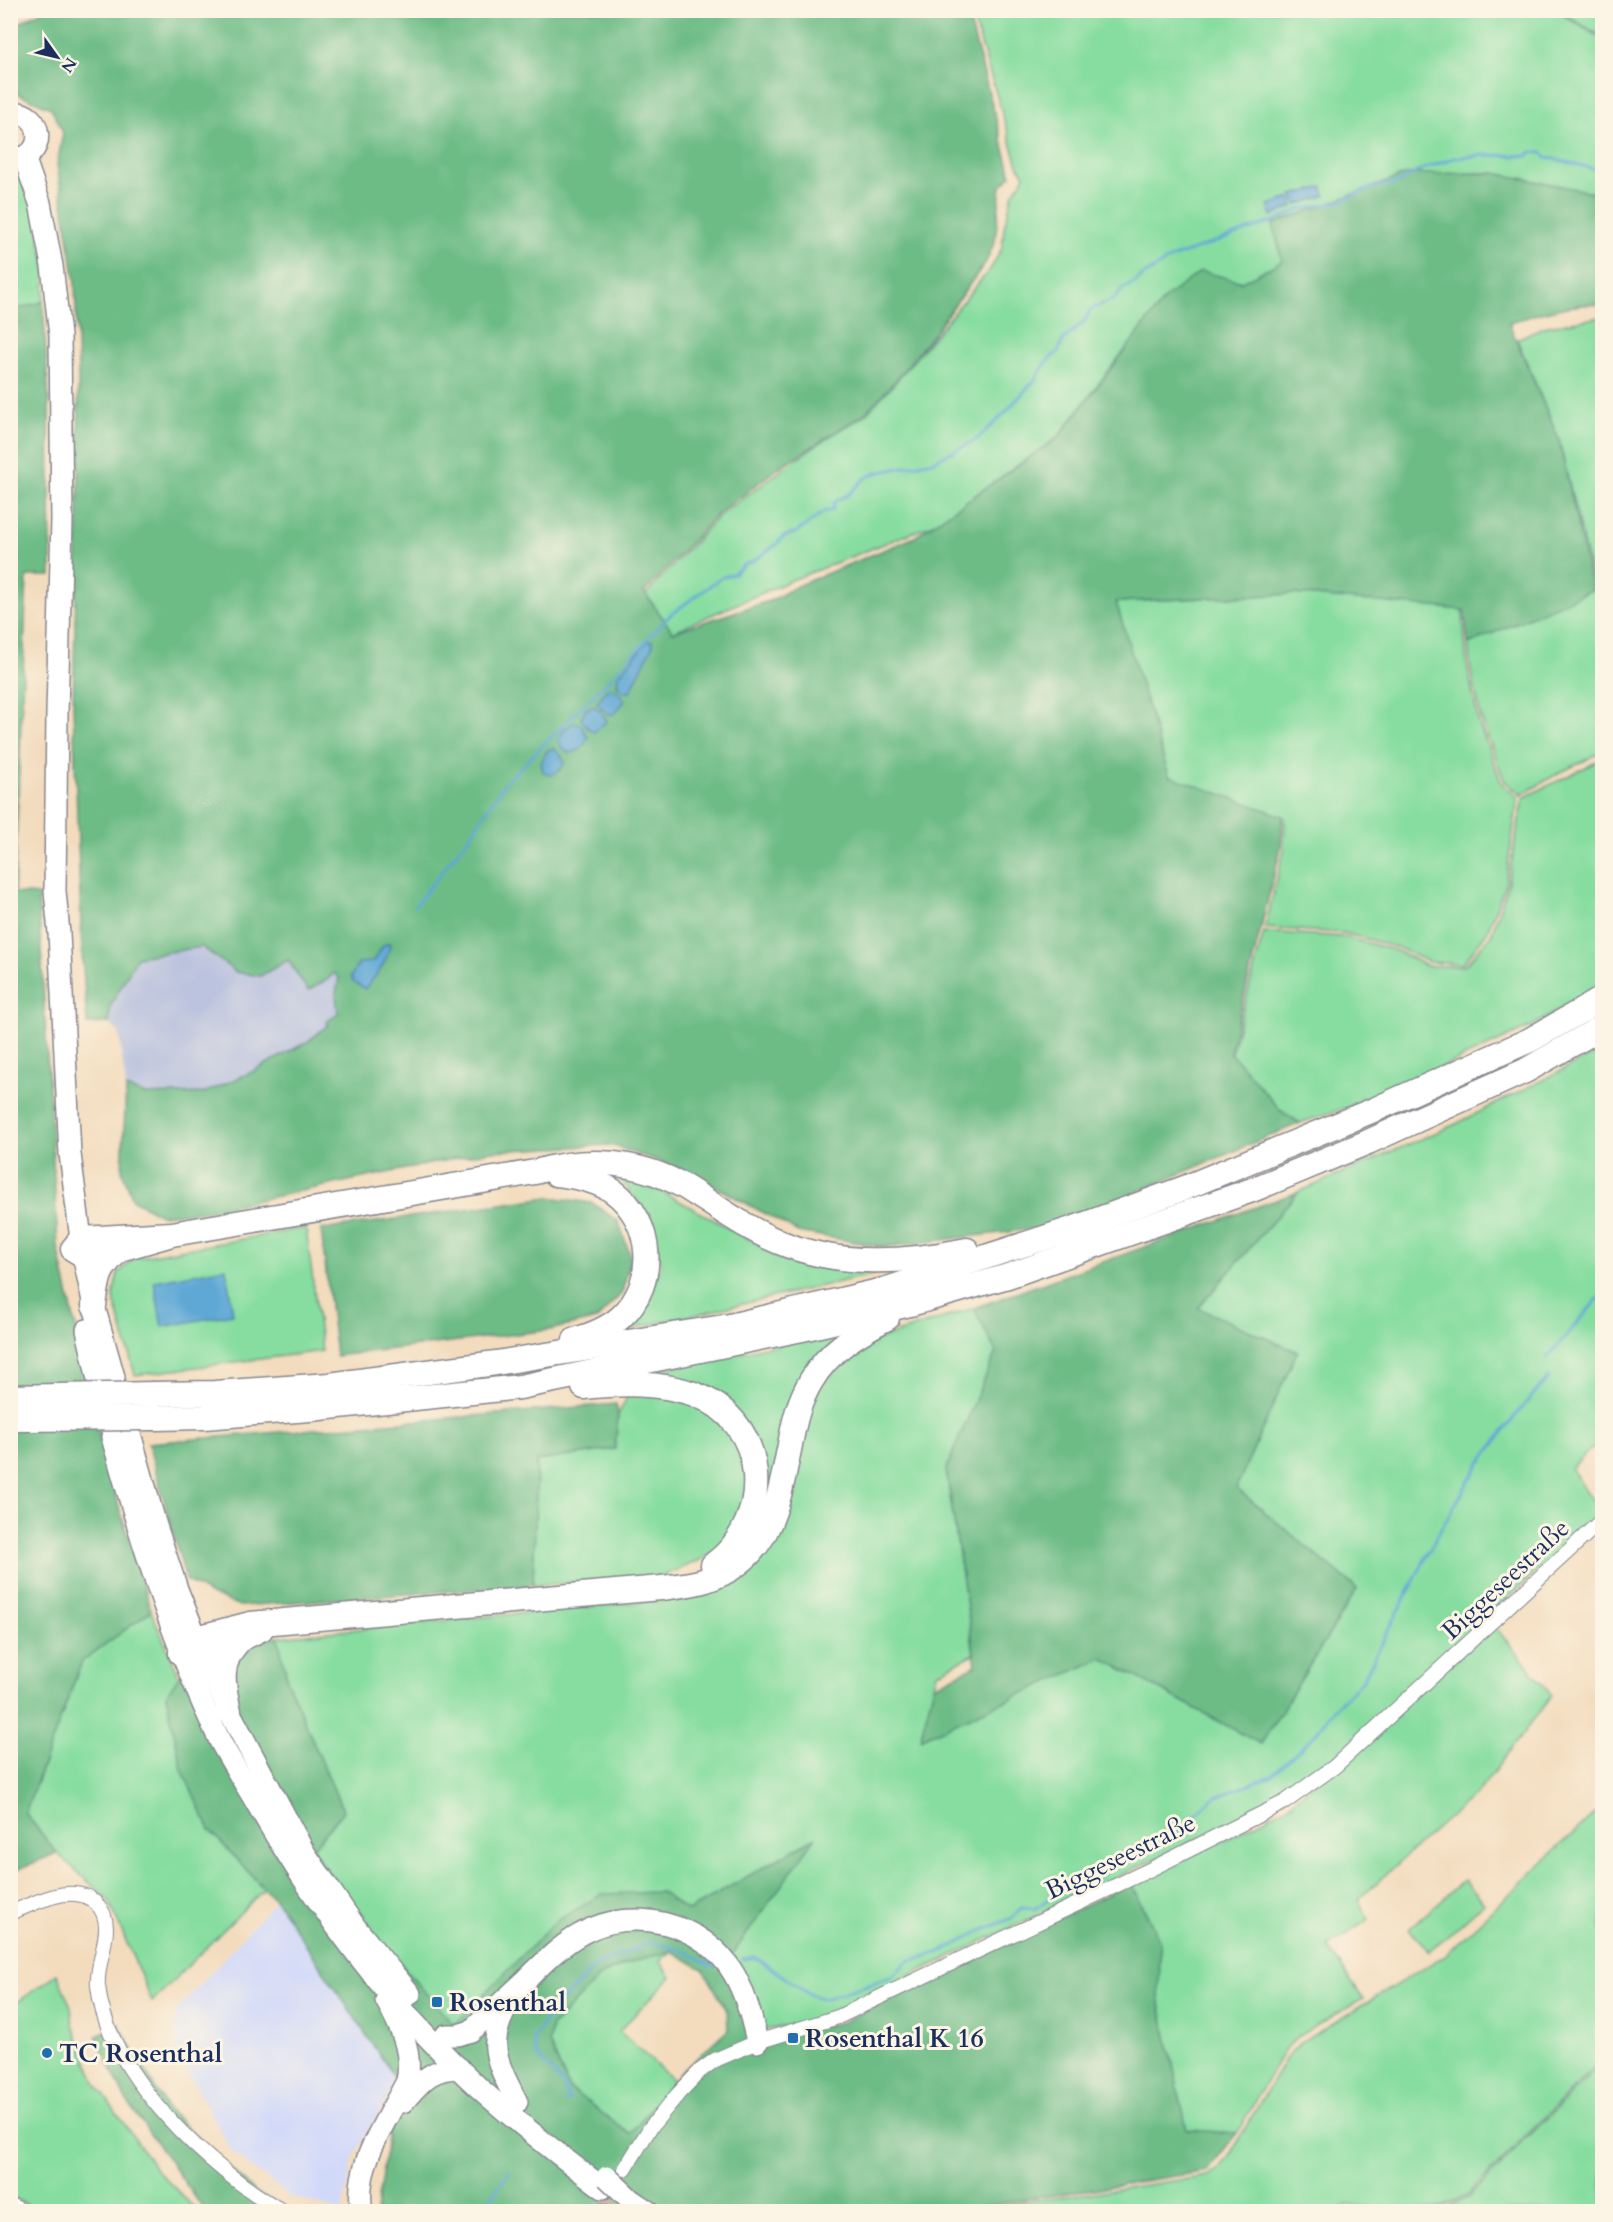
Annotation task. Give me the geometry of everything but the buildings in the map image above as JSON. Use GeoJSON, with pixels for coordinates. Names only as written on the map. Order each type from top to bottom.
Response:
{"type":"FeatureCollection","features":[{"type":"Feature","properties":{"kind":"highway"},"geometry":{"type":"LineString","coordinates":[[10,1397],[215,1393],[329,1385],[496,1363],[741,1324],[884,1290],[1072,1229],[1182,1190],[1376,1109],[1530,1040],[1602,999]]}},
{"type":"Feature","properties":{"kind":"highway"},"geometry":{"type":"LineString","coordinates":[[10,1419],[204,1417],[310,1409],[520,1387],[802,1329],[914,1303],[1008,1276],[1252,1190],[1368,1142],[1525,1071],[1602,1027]]}},
{"type":"Feature","properties":{"kind":"highway"},"geometry":{"type":"LineString","coordinates":[[79,1248],[172,1234],[565,1165],[596,1162],[641,1169],[685,1188],[770,1238],[800,1250],[840,1259],[882,1261],[928,1257],[976,1248],[1032,1232],[1072,1229]]}},
{"type":"Feature","properties":{"kind":"highway"},"geometry":{"type":"LineString","coordinates":[[496,1363],[601,1331],[628,1310],[635,1301],[644,1280],[647,1257],[644,1235],[635,1216],[622,1199],[595,1182],[568,1175],[535,1172]]}},
{"type":"Feature","properties":{"kind":"highway"},"geometry":{"type":"LineString","coordinates":[[79,1248],[120,1249],[172,1234]]}},
{"type":"Feature","properties":{"kind":"highway"},"geometry":{"type":"LineString","coordinates":[[94,1306],[98,1275],[105,1263],[120,1249]]}},
{"type":"Feature","properties":{"kind":"highway"},"geometry":{"type":"LineString","coordinates":[[193,1648],[243,1625],[661,1588],[697,1583],[719,1575],[739,1563],[756,1546],[767,1530],[775,1512],[795,1420],[811,1380],[828,1358],[847,1341],[914,1303]]}},
{"type":"Feature","properties":{"kind":"highway"},"geometry":{"type":"LineString","coordinates":[[520,1387],[546,1392],[612,1384],[667,1387],[705,1399],[724,1412],[740,1430],[750,1451],[756,1486],[753,1510],[744,1532],[729,1551],[710,1567],[661,1588]]}},
{"type":"Feature","properties":{"kind":"highway"},"geometry":{"type":"LineString","coordinates":[[193,1648],[220,1649],[262,1629],[288,1620]]}},
{"type":"Feature","properties":{"kind":"highway"},"geometry":{"type":"LineString","coordinates":[[229,1711],[224,1691],[223,1673],[226,1658],[238,1642]]}},
{"type":"Feature","properties":{"kind":"main road"},"geometry":{"type":"LineString","coordinates":[[10,113],[23,113],[30,117],[38,131],[36,147],[17,158],[40,203],[52,266],[60,336],[62,520],[52,997],[66,1154],[79,1248],[106,1378],[94,1306],[79,1248]]}},
{"type":"Feature","properties":{"kind":"main road"},"geometry":{"type":"LineString","coordinates":[[122,1437],[141,1538],[193,1648],[229,1711],[300,1862],[403,1987],[446,2035],[480,2069],[567,2146],[612,2178],[631,2200],[649,2211]]}},
{"type":"Feature","properties":{"kind":"main road"},"geometry":{"type":"LineString","coordinates":[[193,1648],[221,1742],[366,1965],[395,2016],[409,2055],[410,2068],[407,2081],[366,2161],[361,2186],[362,2211]]}},
{"type":"Feature","properties":{"kind":"main road"},"geometry":{"type":"LineString","coordinates":[[446,2035],[458,2035],[471,2031],[564,1945],[601,1925],[622,1920],[666,1923],[690,1932],[712,1947],[733,1972],[749,2007],[757,2043]]}},
{"type":"Feature","properties":{"kind":"main road"},"geometry":{"type":"LineString","coordinates":[[366,1965],[459,2068],[509,2115],[555,2153],[612,2178]]}},
{"type":"Feature","properties":{"kind":"main road"},"geometry":{"type":"LineString","coordinates":[[517,2102],[499,2067],[495,2047],[502,2015],[528,1978]]}},
{"type":"Feature","properties":{"kind":"main road"},"geometry":{"type":"LineString","coordinates":[[388,2118],[434,2072],[443,2068],[459,2068]]}},
{"type":"Feature","properties":{"kind":"street","name":"Biggeseestraße"},"geometry":{"type":"LineString","coordinates":[[612,2178],[650,2128],[700,2071],[716,2060],[757,2043],[838,2017],[1151,1869],[1285,1802],[1334,1767],[1602,1521]]}},
{"type":"Feature","properties":{"kind":"street"},"geometry":{"type":"LineString","coordinates":[[10,1913],[63,1894],[74,1894],[96,1902],[106,1917],[106,1930],[98,1968],[98,1986],[106,2019],[120,2050],[161,2111],[206,2157],[246,2188],[284,2211]]}},
{"type":"Feature","properties":{"kind":"street"},"geometry":{"type":"LineString","coordinates":[[10,2205],[25,2211]]}},
{"type":"Feature","properties":{"kind":"shaded area"},"geometry":{"type":"Polygon","coordinates":[[[202,947],[236,972],[288,960],[327,980],[334,973],[339,978],[336,994],[338,1013],[327,1022],[328,1025],[307,1042],[250,1073],[204,1093],[146,1095],[126,1088],[119,1032],[109,1023],[110,1007],[136,957],[202,947]]]}},
{"type":"Feature","properties":{"kind":"shaded area"},"geometry":{"type":"Polygon","coordinates":[[[276,1900],[397,2081],[353,2157],[342,2211],[289,2196],[232,2152],[178,2054],[175,2013],[276,1900]]]}},
{"type":"Feature","properties":{"kind":"green space"},"geometry":{"type":"Polygon","coordinates":[[[44,10],[967,11],[1011,175],[1001,186],[995,241],[986,262],[931,337],[864,414],[778,468],[719,513],[644,592],[673,632],[772,600],[799,585],[913,538],[1058,438],[1165,298],[1201,271],[1242,282],[1282,261],[1273,224],[1408,174],[1494,173],[1602,194],[1602,305],[1567,307],[1509,323],[1559,440],[1592,590],[1468,644],[1464,610],[1293,594],[1116,602],[1169,776],[1283,816],[1281,847],[1230,1052],[1281,1111],[1300,1123],[1057,1226],[884,1247],[798,1232],[688,1171],[611,1145],[491,1151],[206,1211],[161,1215],[133,1200],[122,1171],[126,1088],[146,1095],[204,1093],[250,1073],[307,1042],[328,1025],[327,1022],[338,1013],[336,994],[339,978],[334,973],[308,991],[288,960],[260,976],[236,972],[202,947],[137,957],[110,1007],[109,1023],[87,1024],[82,953],[73,705],[79,467],[78,372],[75,282],[57,165],[63,133],[51,108],[18,94],[11,81],[10,28],[44,10]]]}},
{"type":"Feature","properties":{"kind":"green space"},"geometry":{"type":"Polygon","coordinates":[[[1555,10],[1602,39],[1602,194],[1494,173],[1408,174],[1273,224],[1283,261],[1242,282],[1201,272],[1119,357],[1058,437],[934,524],[792,580],[672,632],[645,595],[720,515],[815,446],[865,415],[895,383],[991,268],[1002,248],[1004,227],[1013,193],[1025,176],[1018,165],[971,11],[1555,10]]]}},
{"type":"Feature","properties":{"kind":"green space"},"geometry":{"type":"Polygon","coordinates":[[[1559,11],[1602,11],[1602,36],[1596,33],[1559,11]]]}},
{"type":"Feature","properties":{"kind":"green space"},"geometry":{"type":"Polygon","coordinates":[[[11,166],[20,167],[32,194],[46,271],[43,302],[11,311],[11,166]]]}},
{"type":"Feature","properties":{"kind":"green space"},"geometry":{"type":"Polygon","coordinates":[[[43,302],[49,404],[51,576],[27,576],[14,893],[38,895],[58,1247],[106,1464],[151,1611],[82,1661],[25,1813],[57,1853],[19,1869],[11,1853],[10,311],[43,302]]]}},
{"type":"Feature","properties":{"kind":"green space"},"geometry":{"type":"Polygon","coordinates":[[[1602,317],[1602,752],[1521,795],[1504,780],[1481,719],[1468,644],[1594,588],[1559,440],[1517,339],[1543,327],[1602,317]]]}},
{"type":"Feature","properties":{"kind":"green space"},"geometry":{"type":"Polygon","coordinates":[[[1293,594],[1462,609],[1467,664],[1478,720],[1501,782],[1518,798],[1505,885],[1487,932],[1463,964],[1429,962],[1399,948],[1344,933],[1265,928],[1284,850],[1285,818],[1169,777],[1115,602],[1293,594]]]}},
{"type":"Feature","properties":{"kind":"green space"},"geometry":{"type":"Polygon","coordinates":[[[1602,759],[1602,986],[1530,1027],[1375,1098],[1300,1123],[1281,1111],[1231,1054],[1264,932],[1344,937],[1397,951],[1427,966],[1465,966],[1491,935],[1507,887],[1523,798],[1602,759]]]}},
{"type":"Feature","properties":{"kind":"green space"},"geometry":{"type":"Polygon","coordinates":[[[1602,1050],[1602,1439],[1571,1468],[1601,1513],[1393,1703],[1330,1764],[1282,1798],[820,2019],[761,2031],[729,1959],[814,1838],[688,1911],[660,1892],[555,1922],[454,2026],[359,1916],[312,1849],[343,1811],[288,1683],[278,1637],[699,1596],[732,1579],[808,1403],[836,1365],[876,1340],[974,1308],[996,1352],[946,1469],[974,1654],[937,1673],[921,1738],[1102,1658],[1261,1744],[1357,1589],[1235,1488],[1297,1352],[1198,1308],[1298,1192],[1456,1124],[1602,1050]]]}},
{"type":"Feature","properties":{"kind":"green space"},"geometry":{"type":"Polygon","coordinates":[[[618,1176],[661,1191],[787,1260],[842,1269],[888,1271],[618,1332],[643,1311],[661,1264],[648,1215],[618,1176]]]}},
{"type":"Feature","properties":{"kind":"green space"},"geometry":{"type":"Polygon","coordinates":[[[1298,1192],[1198,1308],[1297,1352],[1236,1488],[1357,1589],[1261,1744],[1102,1658],[920,1739],[934,1686],[976,1665],[946,1469],[996,1352],[974,1308],[1298,1192]]]}},
{"type":"Feature","properties":{"kind":"green space"},"geometry":{"type":"Polygon","coordinates":[[[549,1197],[592,1203],[618,1221],[631,1257],[622,1293],[597,1319],[549,1330],[336,1356],[321,1230],[549,1197]]]}},
{"type":"Feature","properties":{"kind":"green space"},"geometry":{"type":"Polygon","coordinates":[[[306,1228],[322,1351],[135,1375],[113,1296],[118,1273],[135,1258],[306,1228]]]}},
{"type":"Feature","properties":{"kind":"green space"},"geometry":{"type":"Polygon","coordinates":[[[860,1327],[815,1357],[767,1500],[751,1533],[698,1561],[661,1577],[533,1585],[537,1461],[615,1449],[618,1415],[639,1374],[860,1327]]]}},
{"type":"Feature","properties":{"kind":"green space"},"geometry":{"type":"Polygon","coordinates":[[[616,1404],[618,1415],[615,1449],[537,1461],[533,1585],[240,1606],[209,1594],[186,1580],[148,1443],[616,1404]]]}},
{"type":"Feature","properties":{"kind":"green space"},"geometry":{"type":"Polygon","coordinates":[[[151,1611],[179,1676],[166,1696],[210,1830],[264,1889],[152,2002],[109,1901],[57,1853],[25,1813],[82,1661],[151,1611]]]}},
{"type":"Feature","properties":{"kind":"green space"},"geometry":{"type":"Polygon","coordinates":[[[1494,1626],[1552,1695],[1477,1794],[1358,1900],[1369,1919],[1328,1947],[1363,1999],[1298,2036],[1285,2049],[1237,2133],[1187,2131],[1159,2000],[1160,1942],[1132,1883],[1235,1835],[1288,1806],[1494,1626]]]}},
{"type":"Feature","properties":{"kind":"green space"},"geometry":{"type":"Polygon","coordinates":[[[278,1637],[288,1683],[343,1811],[312,1849],[359,1916],[454,2025],[555,1922],[602,1894],[660,1892],[688,1911],[816,1837],[729,1959],[760,2040],[842,2022],[1131,1883],[1160,1942],[1159,2000],[1187,2130],[1237,2133],[1207,2171],[953,2211],[376,2211],[397,2081],[276,1900],[210,1830],[182,1770],[166,1696],[179,1676],[228,1677],[245,1645],[278,1637]],[[672,1951],[637,1960],[601,1975],[552,2026],[549,2043],[569,2088],[630,2134],[678,2075],[728,2030],[727,2011],[704,1970],[672,1951]]]}},
{"type":"Feature","properties":{"kind":"green space"},"geometry":{"type":"Polygon","coordinates":[[[1602,1806],[1602,2059],[1468,2195],[1452,2203],[1409,2211],[1347,2205],[1336,2212],[967,2211],[1208,2176],[1220,2168],[1228,2157],[1288,2055],[1300,2043],[1444,1956],[1602,1806]]]}},
{"type":"Feature","properties":{"kind":"green space"},"geometry":{"type":"Polygon","coordinates":[[[1464,1880],[1484,1903],[1430,1952],[1409,1929],[1464,1880]]]}},
{"type":"Feature","properties":{"kind":"green space"},"geometry":{"type":"Polygon","coordinates":[[[672,1951],[660,1961],[671,1977],[619,2031],[674,2081],[630,2135],[569,2088],[549,2043],[552,2026],[601,1975],[637,1960],[672,1951]]]}},
{"type":"Feature","properties":{"kind":"green space"},"geometry":{"type":"Polygon","coordinates":[[[57,1974],[71,2007],[73,2025],[95,2082],[155,2168],[197,2211],[40,2211],[11,2197],[11,2007],[57,1974]]]}},
{"type":"Feature","properties":{"kind":"green space"},"geometry":{"type":"Polygon","coordinates":[[[118,2023],[168,2110],[257,2194],[295,2211],[205,2211],[126,2100],[96,2037],[118,2023]]]}},
{"type":"Feature","properties":{"kind":"green space"},"geometry":{"type":"Polygon","coordinates":[[[1602,2062],[1602,2211],[1433,2211],[1449,2207],[1469,2197],[1602,2062]]]}},
{"type":"Feature","properties":{"kind":"water"},"geometry":{"type":"Polygon","coordinates":[[[1323,187],[1325,196],[1296,205],[1292,195],[1323,187]]]}},
{"type":"Feature","properties":{"kind":"water"},"geometry":{"type":"Polygon","coordinates":[[[1290,198],[1293,207],[1272,216],[1268,205],[1290,198]]]}},
{"type":"Feature","properties":{"kind":"water"},"geometry":{"type":"Polygon","coordinates":[[[648,641],[652,641],[653,645],[630,692],[623,692],[617,685],[618,676],[648,641]]]}},
{"type":"Feature","properties":{"kind":"water"},"geometry":{"type":"Polygon","coordinates":[[[611,688],[617,691],[625,701],[614,714],[608,714],[597,703],[606,690],[611,688]]]}},
{"type":"Feature","properties":{"kind":"water"},"geometry":{"type":"Polygon","coordinates":[[[592,706],[599,709],[607,721],[594,732],[581,719],[585,710],[592,706]]]}},
{"type":"Feature","properties":{"kind":"water"},"geometry":{"type":"Polygon","coordinates":[[[575,722],[581,725],[588,737],[581,748],[569,753],[561,747],[558,740],[563,730],[575,722]]]}},
{"type":"Feature","properties":{"kind":"water"},"geometry":{"type":"Polygon","coordinates":[[[553,748],[565,763],[559,771],[552,775],[543,772],[541,763],[547,751],[553,748]]]}},
{"type":"Feature","properties":{"kind":"water"},"geometry":{"type":"Polygon","coordinates":[[[390,943],[385,962],[365,989],[353,982],[351,976],[359,963],[372,962],[384,945],[390,943]]]}},
{"type":"Feature","properties":{"kind":"water"},"geometry":{"type":"Polygon","coordinates":[[[226,1268],[233,1314],[162,1327],[154,1281],[226,1268]]]}},
{"type":"Feature","properties":{"kind":"waterway"},"geometry":{"type":"LineString","coordinates":[[415,906],[472,833],[504,784],[616,673],[670,615],[722,577],[733,574],[755,560],[783,537],[797,532],[824,512],[833,510],[834,502],[848,495],[864,479],[876,473],[933,461],[976,440],[1035,380],[1048,360],[1058,352],[1063,340],[1084,322],[1090,310],[1115,298],[1122,289],[1171,258],[1304,208],[1339,202],[1369,189],[1398,183],[1423,169],[1454,158],[1484,155],[1528,156],[1530,152],[1543,153],[1546,158],[1602,171]]}},
{"type":"Feature","properties":{"kind":"waterway"},"geometry":{"type":"LineString","coordinates":[[1547,1358],[1602,1294]]}},
{"type":"Feature","properties":{"kind":"waterway"},"geometry":{"type":"LineString","coordinates":[[1160,1841],[1177,1834],[1213,1798],[1271,1776],[1313,1737],[1334,1709],[1363,1680],[1437,1536],[1477,1467],[1519,1411],[1549,1377]]}},
{"type":"Feature","properties":{"kind":"waterway"},"geometry":{"type":"LineString","coordinates":[[743,1959],[755,1957],[807,1993],[824,1999],[891,1977],[908,1961],[941,1952],[1012,1918],[1021,1908],[1035,1909],[1061,1890],[1087,1887],[1106,1870],[1119,1853],[1137,1850]]}},
{"type":"Feature","properties":{"kind":"waterway"},"geometry":{"type":"LineString","coordinates":[[565,2102],[569,2100],[564,2085],[536,2054],[534,2038],[554,2008],[597,1965],[651,1942],[684,1951],[714,1967]]}},
{"type":"Feature","properties":{"kind":"waterway"},"geometry":{"type":"LineString","coordinates":[[490,2212],[488,2202],[510,2171]]}},
{"type":"Feature","properties":{"kind":"tunnel"},"geometry":{"type":"LineString","coordinates":[[602,2210],[619,2179]]}},
{"type":"Feature","properties":{"kind":"place","name":"Rosenthal"},"geometry":{"type":"Point","coordinates":[437,2002]}},
{"type":"Feature","properties":{"kind":"place","name":"Rosenthal K 16"},"geometry":{"type":"Point","coordinates":[793,2038]}},
{"type":"Feature","properties":{"kind":"place","name":"TC Rosenthal"},"geometry":{"type":"Point","coordinates":[47,2053]}}]}
